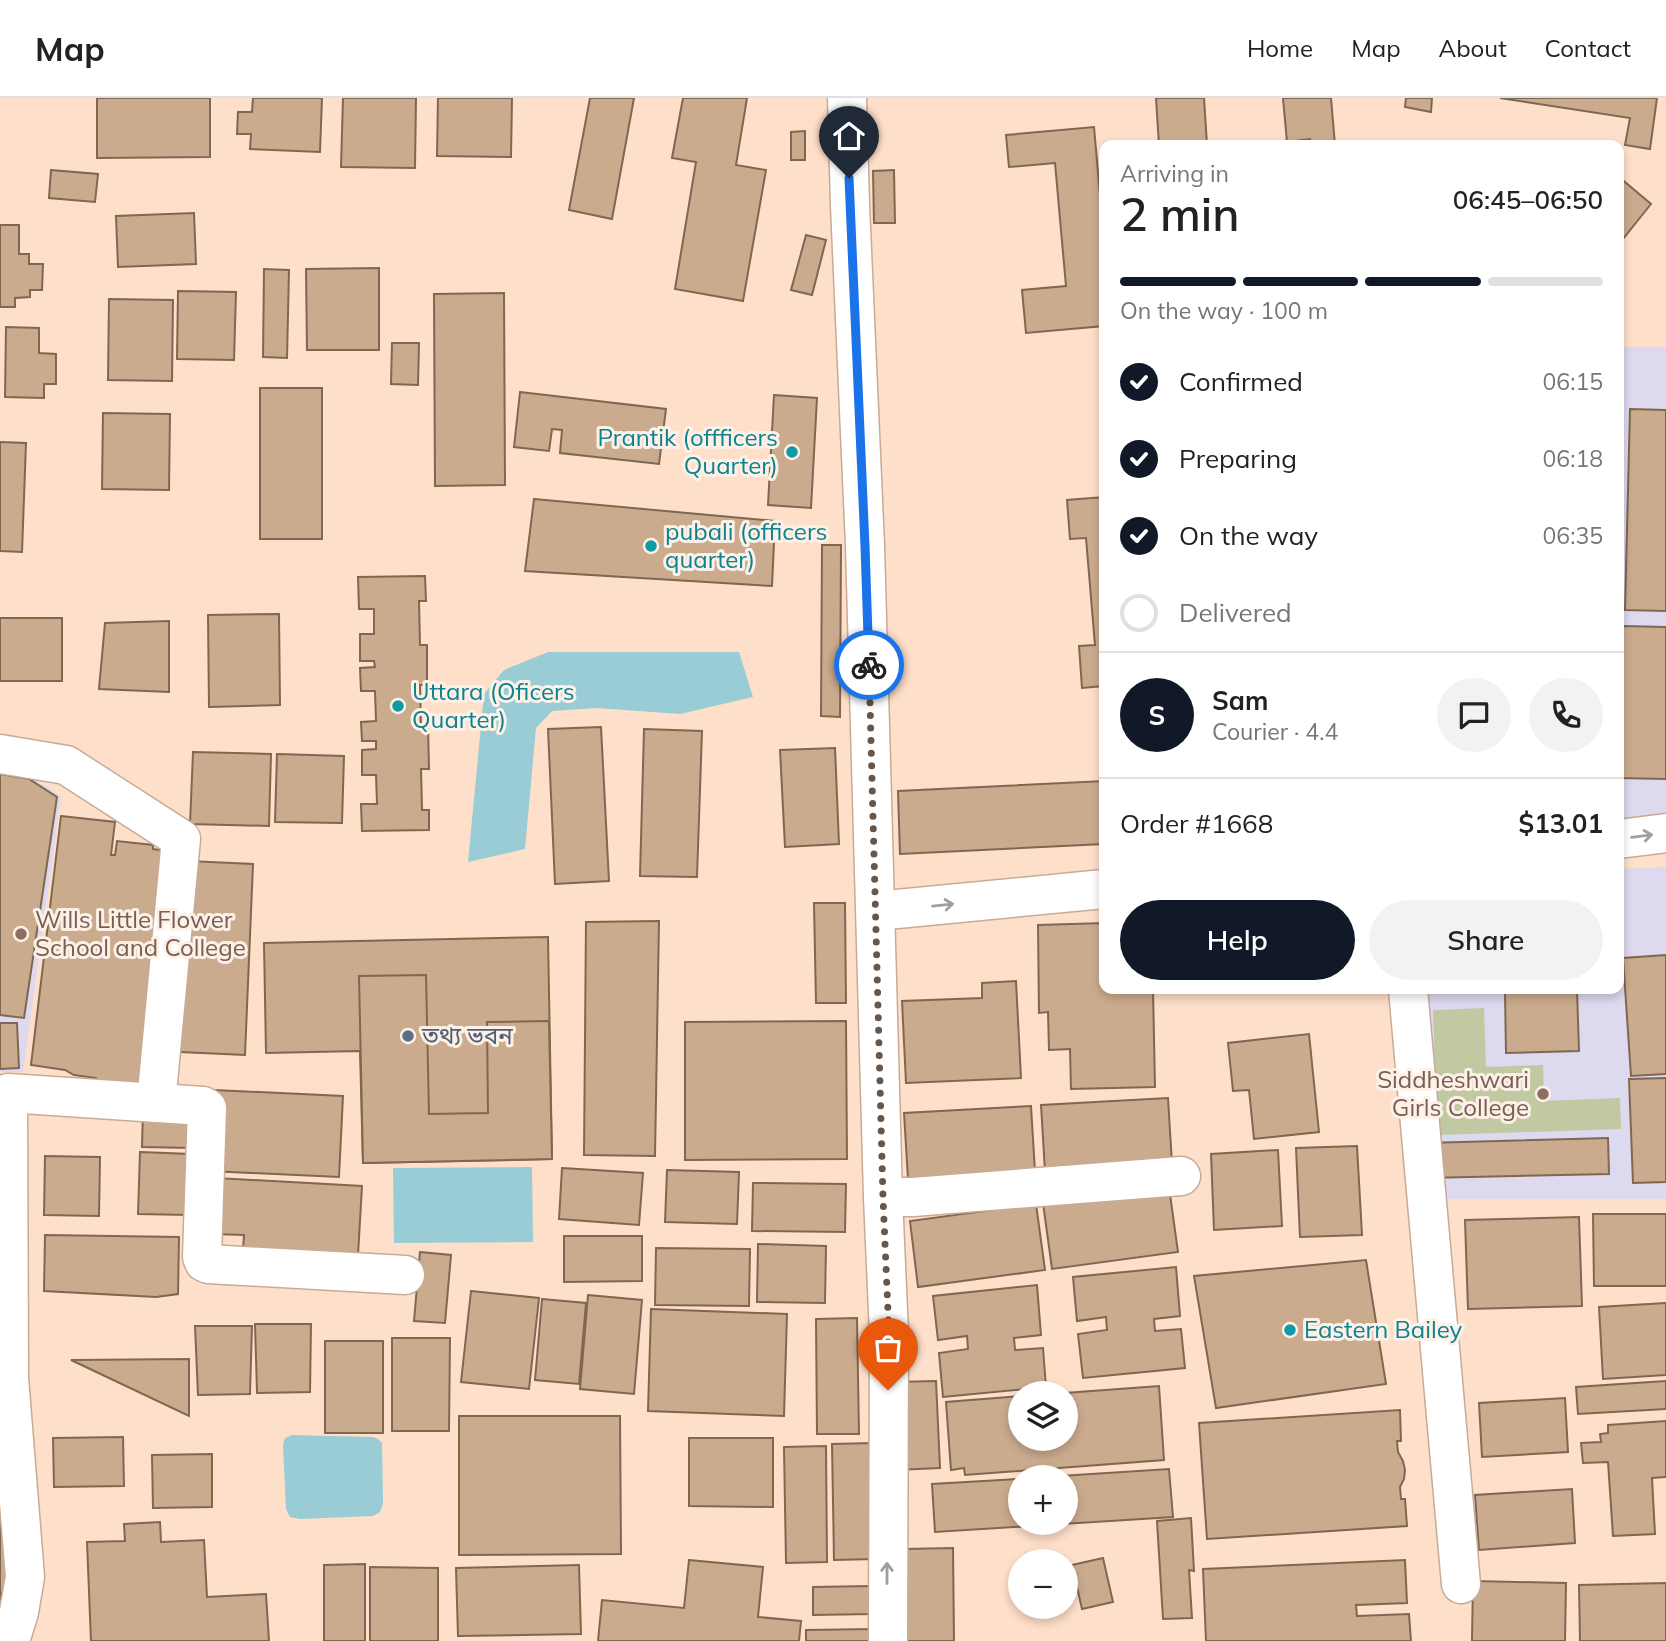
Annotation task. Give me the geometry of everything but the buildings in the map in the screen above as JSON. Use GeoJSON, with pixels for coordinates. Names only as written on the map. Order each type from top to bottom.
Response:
{"type":"FeatureCollection","features":[{"type":"Feature","properties":{"kind":"street"},"geometry":{"type":"LineString","coordinates":[[847,98],[865,546],[889,1334],[888,1641]]}},
{"type":"Feature","properties":{"kind":"street"},"geometry":{"type":"LineString","coordinates":[[0,754],[66,765],[181,839],[156,1103]]}},
{"type":"Feature","properties":{"kind":"street"},"geometry":{"type":"LineString","coordinates":[[1624,838],[1666,834]]}},
{"type":"Feature","properties":{"kind":"street"},"geometry":{"type":"LineString","coordinates":[[876,911],[1099,889]]}},
{"type":"Feature","properties":{"kind":"street"},"geometry":{"type":"LineString","coordinates":[[1408,994],[1461,1584]]}},
{"type":"Feature","properties":{"kind":"street"},"geometry":{"type":"LineString","coordinates":[[10,1641],[19,1612],[25,1577],[9,1378],[8,1093],[207,1108],[204,1262],[405,1275]]}},
{"type":"Feature","properties":{"kind":"street"},"geometry":{"type":"LineString","coordinates":[[883,1198],[1181,1176]]}},
{"type":"Feature","properties":{"kind":"shaded area"},"geometry":{"type":"Polygon","coordinates":[[[1624,347],[1666,347],[1666,830],[1624,830],[1624,347]]]}},
{"type":"Feature","properties":{"kind":"shaded area","name":"Wills Little Flower School and College"},"geometry":{"type":"Polygon","coordinates":[[[0,770],[27,775],[61,796],[23,1072],[0,1072],[0,770]]]}},
{"type":"Feature","properties":{"kind":"shaded area","name":"Siddheshwari Girls College"},"geometry":{"type":"Polygon","coordinates":[[[1666,867],[1666,1199],[1426,1199],[1416,994],[1624,994],[1624,869],[1666,867]]]}},
{"type":"Feature","properties":{"kind":"green space"},"geometry":{"type":"Polygon","coordinates":[[[1484,1008],[1486,1067],[1543,1065],[1544,1101],[1620,1098],[1621,1129],[1437,1135],[1433,1010],[1484,1008]]]}},
{"type":"Feature","properties":{"kind":"water"},"geometry":{"type":"Polygon","coordinates":[[[548,652],[739,652],[753,697],[680,714],[597,708],[552,711],[536,728],[525,849],[468,862],[484,694],[504,670],[548,652]]]}},
{"type":"Feature","properties":{"kind":"water"},"geometry":{"type":"Polygon","coordinates":[[[532,1167],[533,1242],[394,1243],[393,1168],[532,1167]]]}},
{"type":"Feature","properties":{"kind":"water"},"geometry":{"type":"Polygon","coordinates":[[[292,1435],[378,1439],[382,1443],[383,1503],[380,1512],[373,1516],[300,1519],[290,1517],[286,1509],[283,1445],[285,1438],[292,1435]]]}},
{"type":"Feature","properties":{"kind":"way so far"},"geometry":{"type":"LineString","coordinates":[[869,665],[889,1334],[888,1390]]}},
{"type":"Feature","properties":{"kind":"place","name":"Prantik (offficers Quarter)"},"geometry":{"type":"Point","coordinates":[792,452]}},
{"type":"Feature","properties":{"kind":"place","name":"pubali (officers quarter)"},"geometry":{"type":"Point","coordinates":[651,546]}},
{"type":"Feature","properties":{"kind":"place","name":"Uttara (Oficers Quarter)"},"geometry":{"type":"Point","coordinates":[398,706]}},
{"type":"Feature","properties":{"kind":"place","name":"Wills Little Flower School and College"},"geometry":{"type":"Point","coordinates":[21,934]}},
{"type":"Feature","properties":{"kind":"place","name":"তথ্য ভবন"},"geometry":{"type":"Point","coordinates":[408,1036]}},
{"type":"Feature","properties":{"kind":"place","name":"Siddheshwari Girls College"},"geometry":{"type":"Point","coordinates":[1543,1094]}},
{"type":"Feature","properties":{"kind":"place","name":"Eastern Bailey"},"geometry":{"type":"Point","coordinates":[1290,1330]}},
{"type":"Feature","properties":{"kind":"route"},"geometry":{"type":"LineString","coordinates":[[849,178],[869,665]]}}]}
